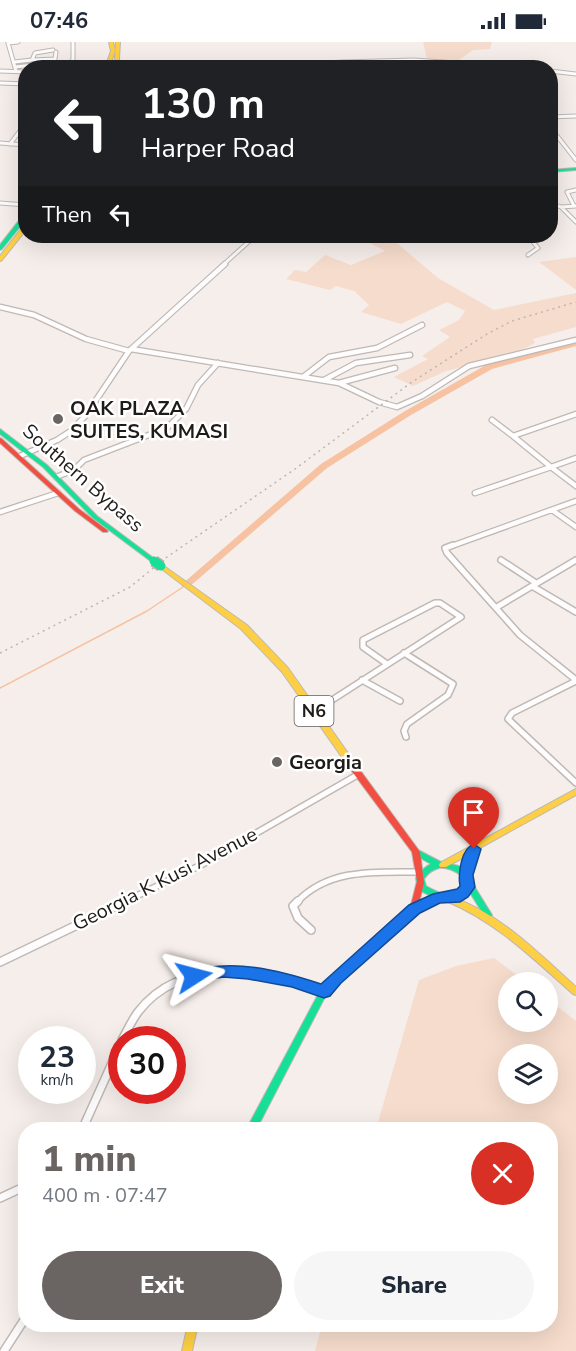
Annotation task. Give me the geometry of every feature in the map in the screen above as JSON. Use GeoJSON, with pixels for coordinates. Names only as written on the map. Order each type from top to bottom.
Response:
{"type":"FeatureCollection","features":[{"type":"Feature","properties":{"kind":"main road"},"geometry":{"type":"LineString","coordinates":[[111,42],[113,51],[111,60]]}},
{"type":"Feature","properties":{"kind":"main road"},"geometry":{"type":"LineString","coordinates":[[116,60],[118,42]]}},
{"type":"Feature","properties":{"kind":"main road"},"geometry":{"type":"LineString","coordinates":[[558,171],[576,170]]}},
{"type":"Feature","properties":{"kind":"main road"},"geometry":{"type":"LineString","coordinates":[[0,248],[18,218]]}},
{"type":"Feature","properties":{"kind":"main road"},"geometry":{"type":"LineString","coordinates":[[0,259],[18,236]]}},
{"type":"Feature","properties":{"kind":"main road","name":"Southern Bypass"},"geometry":{"type":"LineString","coordinates":[[0,430],[25,454],[58,493],[249,632],[285,670],[416,852],[441,865]]}},
{"type":"Feature","properties":{"kind":"main road","name":"Southern Bypass"},"geometry":{"type":"LineString","coordinates":[[0,440],[25,454],[56,477],[93,519]]}},
{"type":"Feature","properties":{"kind":"main road"},"geometry":{"type":"LineString","coordinates":[[414,909],[420,878],[424,871],[474,849],[576,792]]}},
{"type":"Feature","properties":{"kind":"main road"},"geometry":{"type":"LineString","coordinates":[[254,1122],[324,992],[335,979],[414,909],[438,898],[449,898],[463,893],[474,849]]}},
{"type":"Feature","properties":{"kind":"main road","name":"Southern Bypass"},"geometry":{"type":"LineString","coordinates":[[416,852],[420,878]]}},
{"type":"Feature","properties":{"kind":"main road","name":"N6"},"geometry":{"type":"LineString","coordinates":[[441,865],[456,868],[467,879]]}},
{"type":"Feature","properties":{"kind":"main road"},"geometry":{"type":"LineString","coordinates":[[420,878],[426,892],[438,898]]}},
{"type":"Feature","properties":{"kind":"main road"},"geometry":{"type":"LineString","coordinates":[[467,879],[493,922]]}},
{"type":"Feature","properties":{"kind":"main road"},"geometry":{"type":"LineString","coordinates":[[449,898],[467,905],[493,922],[576,992]]}},
{"type":"Feature","properties":{"kind":"main road"},"geometry":{"type":"LineString","coordinates":[[187,1351],[192,1332]]}},
{"type":"Feature","properties":{"kind":"street"},"geometry":{"type":"LineString","coordinates":[[0,44],[18,42]]}},
{"type":"Feature","properties":{"kind":"street"},"geometry":{"type":"LineString","coordinates":[[72,60],[73,42]]}},
{"type":"Feature","properties":{"kind":"street"},"geometry":{"type":"LineString","coordinates":[[0,71],[16,69],[8,44]]}},
{"type":"Feature","properties":{"kind":"street"},"geometry":{"type":"LineString","coordinates":[[54,51],[55,59],[32,60],[34,53],[54,51]]}},
{"type":"Feature","properties":{"kind":"street"},"geometry":{"type":"LineString","coordinates":[[14,62],[18,62]]}},
{"type":"Feature","properties":{"kind":"street"},"geometry":{"type":"LineString","coordinates":[[558,72],[576,74]]}},
{"type":"Feature","properties":{"kind":"street"},"geometry":{"type":"LineString","coordinates":[[0,84],[18,84]]}},
{"type":"Feature","properties":{"kind":"street"},"geometry":{"type":"LineString","coordinates":[[558,117],[576,116]]}},
{"type":"Feature","properties":{"kind":"street"},"geometry":{"type":"LineString","coordinates":[[10,144],[18,134]]}},
{"type":"Feature","properties":{"kind":"street"},"geometry":{"type":"LineString","coordinates":[[558,137],[576,160]]}},
{"type":"Feature","properties":{"kind":"street"},"geometry":{"type":"LineString","coordinates":[[0,143],[18,144]]}},
{"type":"Feature","properties":{"kind":"street"},"geometry":{"type":"LineString","coordinates":[[569,150],[576,149]]}},
{"type":"Feature","properties":{"kind":"street"},"geometry":{"type":"LineString","coordinates":[[558,206],[575,206],[567,192],[576,190]]}},
{"type":"Feature","properties":{"kind":"street"},"geometry":{"type":"LineString","coordinates":[[0,203],[18,207]]}},
{"type":"Feature","properties":{"kind":"street"},"geometry":{"type":"LineString","coordinates":[[561,207],[576,222]]}},
{"type":"Feature","properties":{"kind":"street"},"geometry":{"type":"LineString","coordinates":[[25,454],[57,440],[79,423],[130,350],[247,243]]}},
{"type":"Feature","properties":{"kind":"street"},"geometry":{"type":"LineString","coordinates":[[528,255],[538,248],[534,243]]}},
{"type":"Feature","properties":{"kind":"street"},"geometry":{"type":"LineString","coordinates":[[0,307],[34,315],[86,339],[130,350],[339,383],[379,402],[397,407],[416,399],[469,366],[576,340]]}},
{"type":"Feature","properties":{"kind":"street"},"geometry":{"type":"LineString","coordinates":[[303,377],[329,357],[377,348],[422,325]]}},
{"type":"Feature","properties":{"kind":"street"},"geometry":{"type":"LineString","coordinates":[[324,381],[356,363],[410,355]]}},
{"type":"Feature","properties":{"kind":"street"},"geometry":{"type":"LineString","coordinates":[[56,477],[74,470],[84,460],[167,428],[188,407],[198,385],[218,363]]}},
{"type":"Feature","properties":{"kind":"street"},"geometry":{"type":"LineString","coordinates":[[339,383],[395,368]]}},
{"type":"Feature","properties":{"kind":"street"},"geometry":{"type":"LineString","coordinates":[[513,436],[576,414]]}},
{"type":"Feature","properties":{"kind":"street"},"geometry":{"type":"LineString","coordinates":[[492,420],[576,486]]}},
{"type":"Feature","properties":{"kind":"street"},"geometry":{"type":"LineString","coordinates":[[475,493],[576,458]]}},
{"type":"Feature","properties":{"kind":"street"},"geometry":{"type":"LineString","coordinates":[[0,512],[58,493]]}},
{"type":"Feature","properties":{"kind":"street"},"geometry":{"type":"LineString","coordinates":[[576,501],[445,548],[519,635],[576,681],[512,713],[508,719],[576,783]]}},
{"type":"Feature","properties":{"kind":"street"},"geometry":{"type":"LineString","coordinates":[[552,510],[576,527]]}},
{"type":"Feature","properties":{"kind":"street"},"geometry":{"type":"LineString","coordinates":[[501,560],[576,612]]}},
{"type":"Feature","properties":{"kind":"street"},"geometry":{"type":"LineString","coordinates":[[497,607],[576,560]]}},
{"type":"Feature","properties":{"kind":"street"},"geometry":{"type":"LineString","coordinates":[[315,711],[461,617],[440,603],[435,603],[361,642],[363,647],[387,664]]}},
{"type":"Feature","properties":{"kind":"street"},"geometry":{"type":"LineString","coordinates":[[404,653],[453,684],[448,695],[407,723],[404,731],[406,737]]}},
{"type":"Feature","properties":{"kind":"street"},"geometry":{"type":"LineString","coordinates":[[362,680],[400,701]]}},
{"type":"Feature","properties":{"kind":"street","name":"Georgia K Kusi Avenue"},"geometry":{"type":"LineString","coordinates":[[0,962],[201,866],[359,774]]}},
{"type":"Feature","properties":{"kind":"street"},"geometry":{"type":"LineString","coordinates":[[310,930],[298,918],[293,906],[302,894],[327,879],[344,874],[366,872],[420,878]]}},
{"type":"Feature","properties":{"kind":"street"},"geometry":{"type":"LineString","coordinates":[[128,1026],[144,1003],[171,983],[194,976],[223,971],[248,973],[293,981],[324,992]]}},
{"type":"Feature","properties":{"kind":"street"},"geometry":{"type":"LineString","coordinates":[[86,1122],[108,1072]]}},
{"type":"Feature","properties":{"kind":"street"},"geometry":{"type":"LineString","coordinates":[[0,1198],[18,1190]]}},
{"type":"Feature","properties":{"kind":"street"},"geometry":{"type":"LineString","coordinates":[[4,1351],[18,1329]]}},
{"type":"Feature","properties":{"kind":"shaded area"},"geometry":{"type":"Polygon","coordinates":[[[423,42],[492,42],[490,49],[473,50],[459,60],[427,59],[423,42]]]}},
{"type":"Feature","properties":{"kind":"shaded area"},"geometry":{"type":"Polygon","coordinates":[[[370,243],[397,243],[438,278],[494,310],[576,293],[576,327],[533,339],[535,343],[514,354],[446,371],[413,386],[394,377],[428,359],[422,356],[450,337],[439,330],[459,320],[465,311],[447,302],[401,324],[361,312],[369,305],[354,291],[336,286],[330,290],[286,279],[295,270],[306,272],[325,255],[351,265],[385,251],[370,243]]]}},
{"type":"Feature","properties":{"kind":"shaded area"},"geometry":{"type":"Polygon","coordinates":[[[576,257],[576,290],[539,262],[576,257]]]}},
{"type":"Feature","properties":{"kind":"shaded area"},"geometry":{"type":"Polygon","coordinates":[[[494,958],[513,972],[498,972],[498,1032],[558,1032],[558,1007],[576,1021],[576,1351],[315,1351],[320,1332],[558,1332],[558,1122],[378,1122],[419,980],[456,966],[494,958]]]}},
{"type":"Feature","properties":{"kind":"waterway"},"geometry":{"type":"LineString","coordinates":[[186,585],[324,466],[408,413],[489,367],[576,344]]}},
{"type":"Feature","properties":{"kind":"waterway"},"geometry":{"type":"LineString","coordinates":[[0,688],[147,611],[183,587]]}},
{"type":"Feature","properties":{"kind":"railway"},"geometry":{"type":"LineString","coordinates":[[0,653],[130,587],[167,557],[295,469],[412,382],[487,334],[512,321],[576,302]]}},
{"type":"Feature","properties":{"kind":"traffic: fast"},"geometry":{"type":"LineString","coordinates":[[558,170],[576,169]]}},
{"type":"Feature","properties":{"kind":"traffic: fast"},"geometry":{"type":"LineString","coordinates":[[0,248],[18,225]]}},
{"type":"Feature","properties":{"kind":"traffic: fast"},"geometry":{"type":"LineString","coordinates":[[0,431],[45,466],[95,517],[154,561]]}},
{"type":"Feature","properties":{"kind":"traffic: fast"},"geometry":{"type":"LineString","coordinates":[[154,561],[161,566]]}},
{"type":"Feature","properties":{"kind":"traffic: fast"},"geometry":{"type":"LineString","coordinates":[[416,852],[439,865]]}},
{"type":"Feature","properties":{"kind":"traffic: fast"},"geometry":{"type":"LineString","coordinates":[[443,865],[456,868],[466,875],[468,887],[451,897],[440,896],[422,888],[420,879],[424,873],[432,867],[443,865]]}},
{"type":"Feature","properties":{"kind":"traffic: fast"},"geometry":{"type":"LineString","coordinates":[[468,883],[488,915]]}},
{"type":"Feature","properties":{"kind":"traffic: fast"},"geometry":{"type":"LineString","coordinates":[[255,1122],[324,991],[414,909],[438,898]]}},
{"type":"Feature","properties":{"kind":"traffic: slow"},"geometry":{"type":"LineString","coordinates":[[110,60],[113,51],[111,42]]}},
{"type":"Feature","properties":{"kind":"traffic: slow"},"geometry":{"type":"LineString","coordinates":[[117,60],[118,42]]}},
{"type":"Feature","properties":{"kind":"traffic: slow"},"geometry":{"type":"LineString","coordinates":[[0,259],[18,236]]}},
{"type":"Feature","properties":{"kind":"traffic: slow"},"geometry":{"type":"LineString","coordinates":[[161,566],[244,627],[285,670],[354,768]]}},
{"type":"Feature","properties":{"kind":"traffic: slow"},"geometry":{"type":"LineString","coordinates":[[443,865],[576,792]]}},
{"type":"Feature","properties":{"kind":"traffic: slow"},"geometry":{"type":"LineString","coordinates":[[466,875],[474,849]]}},
{"type":"Feature","properties":{"kind":"traffic: slow"},"geometry":{"type":"LineString","coordinates":[[449,899],[467,906],[501,927],[576,992]]}},
{"type":"Feature","properties":{"kind":"traffic: slow"},"geometry":{"type":"LineString","coordinates":[[187,1351],[191,1332]]}},
{"type":"Feature","properties":{"kind":"traffic: jam"},"geometry":{"type":"LineString","coordinates":[[0,440],[77,510],[105,531]]}},
{"type":"Feature","properties":{"kind":"traffic: jam"},"geometry":{"type":"LineString","coordinates":[[354,768],[416,852],[420,879]]}},
{"type":"Feature","properties":{"kind":"traffic: jam"},"geometry":{"type":"LineString","coordinates":[[414,909],[420,883]]}},
{"type":"Feature","properties":{"kind":"place","name":"OAK PLAZA SUITES, KUMASI"},"geometry":{"type":"Point","coordinates":[58,419]}},
{"type":"Feature","properties":{"kind":"place","name":"Georgia"},"geometry":{"type":"Point","coordinates":[277,762]}},
{"type":"Feature","properties":{"kind":"route"},"geometry":{"type":"LineString","coordinates":[[194,976],[223,971],[248,973],[293,981],[324,992],[335,979],[414,909],[438,898],[454,898],[463,893],[468,887],[466,875],[474,849]]}}]}
